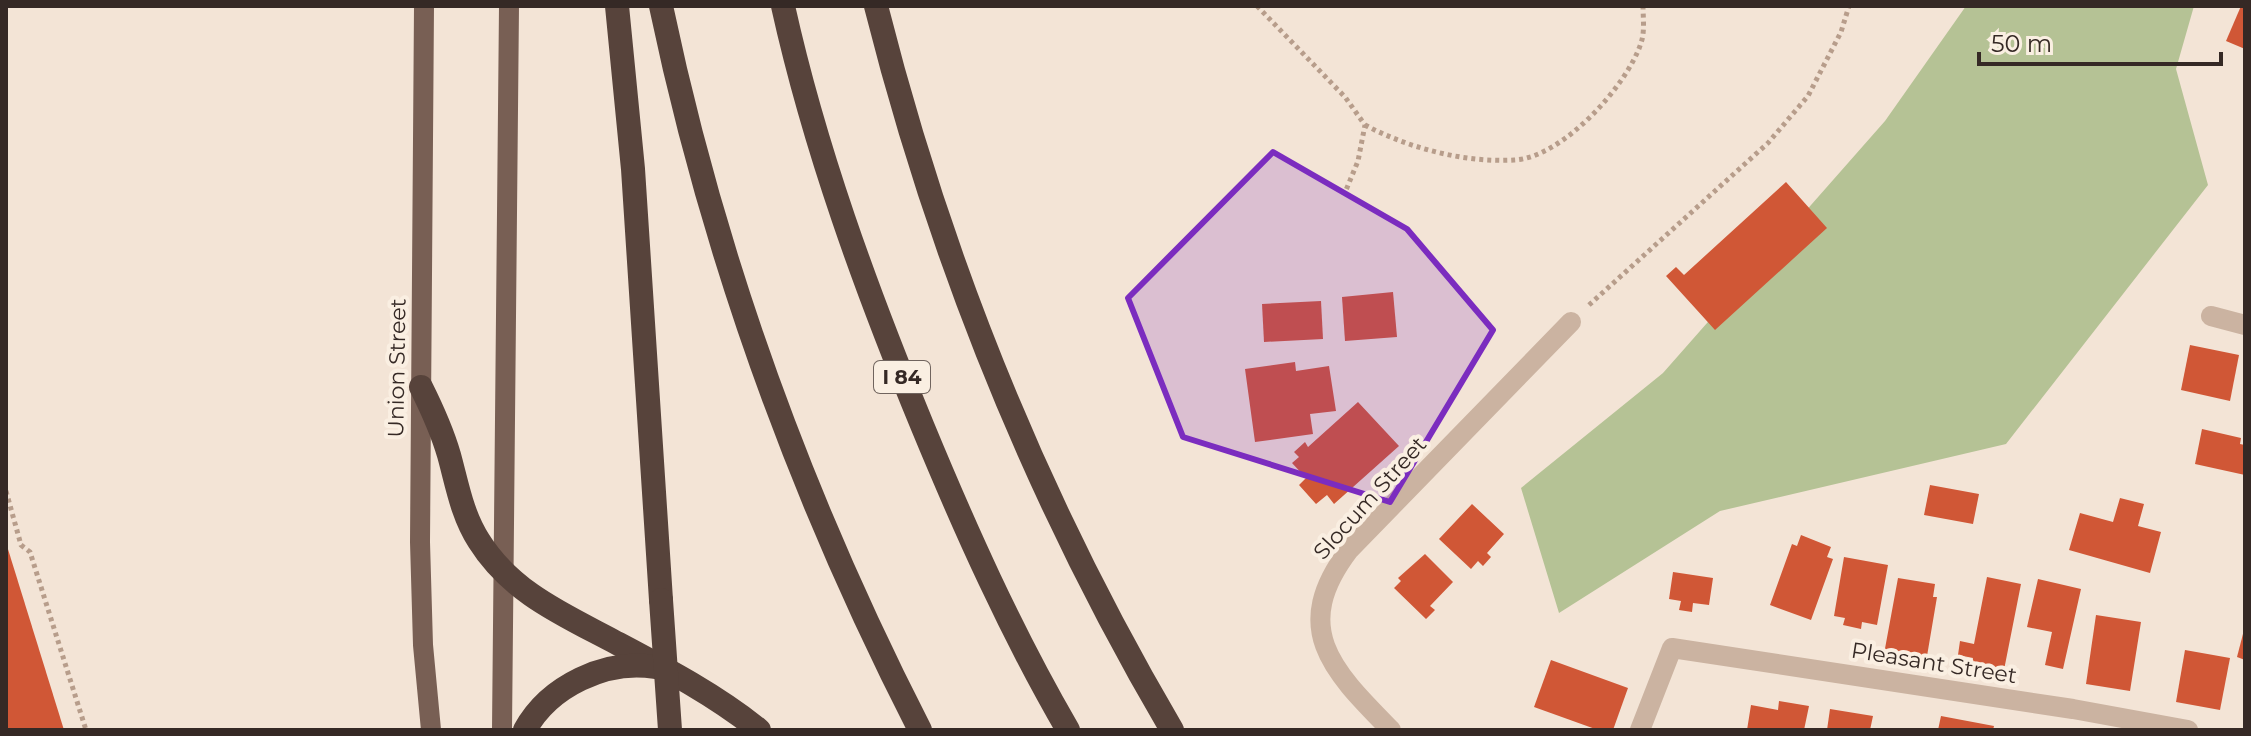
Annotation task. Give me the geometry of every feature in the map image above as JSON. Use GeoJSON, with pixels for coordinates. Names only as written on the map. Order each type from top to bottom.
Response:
{"type":"FeatureCollection","features":[{"type":"Feature","properties":{"kind":"highway"},"geometry":{"type":"LineString","coordinates":[[617,6],[633,169],[670,730]]}},
{"type":"Feature","properties":{"kind":"highway"},"geometry":{"type":"LineString","coordinates":[[661,6],[706,189],[763,373],[832,548],[920,730]]}},
{"type":"Feature","properties":{"kind":"highway","name":"I 84"},"geometry":{"type":"LineString","coordinates":[[783,6],[834,188],[906,386],[989,580],[1068,730]]}},
{"type":"Feature","properties":{"kind":"highway"},"geometry":{"type":"LineString","coordinates":[[876,6],[933,201],[1002,391],[1083,568],[1172,730]]}},
{"type":"Feature","properties":{"kind":"highway"},"geometry":{"type":"LineString","coordinates":[[421,387],[443,436],[472,530],[503,574],[536,600],[718,699],[759,730]]}},
{"type":"Feature","properties":{"kind":"highway"},"geometry":{"type":"LineString","coordinates":[[525,730],[542,707],[592,674],[641,665],[672,672]]}},
{"type":"Feature","properties":{"kind":"main road","name":"Union Street"},"geometry":{"type":"LineString","coordinates":[[424,6],[421,598],[431,730]]}},
{"type":"Feature","properties":{"kind":"main road"},"geometry":{"type":"LineString","coordinates":[[502,730],[509,6]]}},
{"type":"Feature","properties":{"kind":"street"},"geometry":{"type":"LineString","coordinates":[[2211,316],[2245,325]]}},
{"type":"Feature","properties":{"kind":"street","name":"Slocum Street"},"geometry":{"type":"LineString","coordinates":[[1391,730],[1349,688],[1330,662],[1321,618],[1329,576],[1349,550],[1571,322]]}},
{"type":"Feature","properties":{"kind":"street","name":"Pleasant Street"},"geometry":{"type":"LineString","coordinates":[[1640,730],[1672,648],[2073,709],[2188,730]]}},
{"type":"Feature","properties":{"kind":"path"},"geometry":{"type":"LineString","coordinates":[[1257,6],[1345,97],[1365,125],[1393,140],[1445,153],[1516,160],[1555,147],[1604,103],[1629,67],[1642,41],[1643,6]]}},
{"type":"Feature","properties":{"kind":"path"},"geometry":{"type":"LineString","coordinates":[[1571,322],[1768,143],[1808,96],[1841,32],[1849,6]]}},
{"type":"Feature","properties":{"kind":"path"},"geometry":{"type":"LineString","coordinates":[[1344,195],[1358,161],[1365,125]]}},
{"type":"Feature","properties":{"kind":"path"},"geometry":{"type":"LineString","coordinates":[[6,491],[21,545],[30,552],[86,730]]}},
{"type":"Feature","properties":{"kind":"highlighted area"},"geometry":{"type":"Polygon","coordinates":[[[1273,152],[1407,229],[1493,330],[1390,502],[1183,437],[1128,298],[1273,152]]]}},
{"type":"Feature","properties":{"kind":"green space"},"geometry":{"type":"Polygon","coordinates":[[[1966,6],[2194,6],[2176,69],[2208,185],[2006,444],[1720,511],[1559,613],[1521,488],[1663,373],[1885,121],[1966,6]]]}},
{"type":"Feature","properties":{"kind":"building"},"geometry":{"type":"Polygon","coordinates":[[[2241,6],[2245,6],[2245,49],[2226,41],[2241,6]]]}},
{"type":"Feature","properties":{"kind":"building"},"geometry":{"type":"Polygon","coordinates":[[[1786,182],[1827,228],[1715,330],[1666,276],[1676,267],[1684,275],[1786,182]]]}},
{"type":"Feature","properties":{"kind":"building"},"geometry":{"type":"Polygon","coordinates":[[[1393,292],[1397,337],[1345,341],[1342,297],[1393,292]]]}},
{"type":"Feature","properties":{"kind":"building"},"geometry":{"type":"Polygon","coordinates":[[[1321,301],[1323,339],[1264,342],[1262,304],[1321,301]]]}},
{"type":"Feature","properties":{"kind":"building"},"geometry":{"type":"Polygon","coordinates":[[[2190,345],[2239,355],[2230,401],[2181,390],[2190,345]]]}},
{"type":"Feature","properties":{"kind":"building"},"geometry":{"type":"Polygon","coordinates":[[[1295,362],[1296,371],[1329,366],[1336,411],[1310,414],[1313,434],[1255,442],[1245,369],[1295,362]]]}},
{"type":"Feature","properties":{"kind":"building"},"geometry":{"type":"Polygon","coordinates":[[[1358,402],[1399,446],[1334,504],[1327,495],[1316,504],[1299,485],[1306,478],[1292,463],[1299,457],[1294,452],[1305,442],[1308,447],[1358,402]]]}},
{"type":"Feature","properties":{"kind":"building"},"geometry":{"type":"Polygon","coordinates":[[[2202,429],[2241,438],[2240,444],[2245,445],[2245,475],[2195,464],[2202,429]]]}},
{"type":"Feature","properties":{"kind":"building"},"geometry":{"type":"Polygon","coordinates":[[[1930,485],[1979,494],[1973,524],[1924,515],[1930,485]]]}},
{"type":"Feature","properties":{"kind":"building"},"geometry":{"type":"Polygon","coordinates":[[[2120,498],[2144,504],[2138,526],[2161,532],[2150,573],[2069,550],[2080,513],[2113,522],[2120,498]]]}},
{"type":"Feature","properties":{"kind":"building"},"geometry":{"type":"Polygon","coordinates":[[[1472,504],[1504,534],[1487,553],[1491,557],[1483,566],[1478,561],[1471,569],[1439,539],[1472,504]]]}},
{"type":"Feature","properties":{"kind":"building"},"geometry":{"type":"Polygon","coordinates":[[[1801,535],[1831,547],[1827,557],[1833,559],[1811,620],[1770,605],[1792,544],[1797,546],[1801,535]]]}},
{"type":"Feature","properties":{"kind":"building"},"geometry":{"type":"Polygon","coordinates":[[[7,546],[64,730],[6,730],[7,546]]]}},
{"type":"Feature","properties":{"kind":"building"},"geometry":{"type":"Polygon","coordinates":[[[1425,554],[1453,582],[1430,606],[1435,610],[1426,619],[1394,588],[1401,581],[1398,578],[1425,554]]]}},
{"type":"Feature","properties":{"kind":"building"},"geometry":{"type":"Polygon","coordinates":[[[1844,557],[1888,565],[1877,625],[1862,622],[1861,629],[1843,625],[1845,618],[1834,616],[1844,557]]]}},
{"type":"Feature","properties":{"kind":"building"},"geometry":{"type":"Polygon","coordinates":[[[1673,572],[1713,578],[1709,605],[1693,603],[1692,612],[1679,610],[1681,601],[1669,599],[1673,572]]]}},
{"type":"Feature","properties":{"kind":"building"},"geometry":{"type":"Polygon","coordinates":[[[1987,577],[2021,584],[2003,675],[1971,669],[1973,658],[1958,655],[1960,641],[1974,644],[1987,577]]]}},
{"type":"Feature","properties":{"kind":"building"},"geometry":{"type":"Polygon","coordinates":[[[1898,578],[1935,584],[1933,597],[1937,597],[1926,662],[1884,654],[1898,578]]]}},
{"type":"Feature","properties":{"kind":"building"},"geometry":{"type":"Polygon","coordinates":[[[2038,579],[2081,589],[2063,669],[2045,665],[2052,632],[2027,627],[2038,579]]]}},
{"type":"Feature","properties":{"kind":"building"},"geometry":{"type":"Polygon","coordinates":[[[2096,615],[2141,622],[2130,691],[2086,684],[2096,615]]]}},
{"type":"Feature","properties":{"kind":"building"},"geometry":{"type":"Polygon","coordinates":[[[2245,630],[2245,660],[2237,657],[2245,630]]]}},
{"type":"Feature","properties":{"kind":"building"},"geometry":{"type":"Polygon","coordinates":[[[2185,650],[2230,658],[2220,710],[2176,702],[2185,650]]]}},
{"type":"Feature","properties":{"kind":"building"},"geometry":{"type":"Polygon","coordinates":[[[1551,660],[1628,688],[1613,730],[1598,730],[1534,707],[1551,660]]]}},
{"type":"Feature","properties":{"kind":"building"},"geometry":{"type":"Polygon","coordinates":[[[1779,701],[1809,706],[1804,730],[1747,730],[1751,705],[1778,710],[1779,701]]]}},
{"type":"Feature","properties":{"kind":"building"},"geometry":{"type":"Polygon","coordinates":[[[1830,709],[1873,716],[1870,730],[1827,730],[1830,709]]]}},
{"type":"Feature","properties":{"kind":"building"},"geometry":{"type":"Polygon","coordinates":[[[1941,716],[1994,726],[1993,730],[1938,730],[1941,716]]]}}]}
